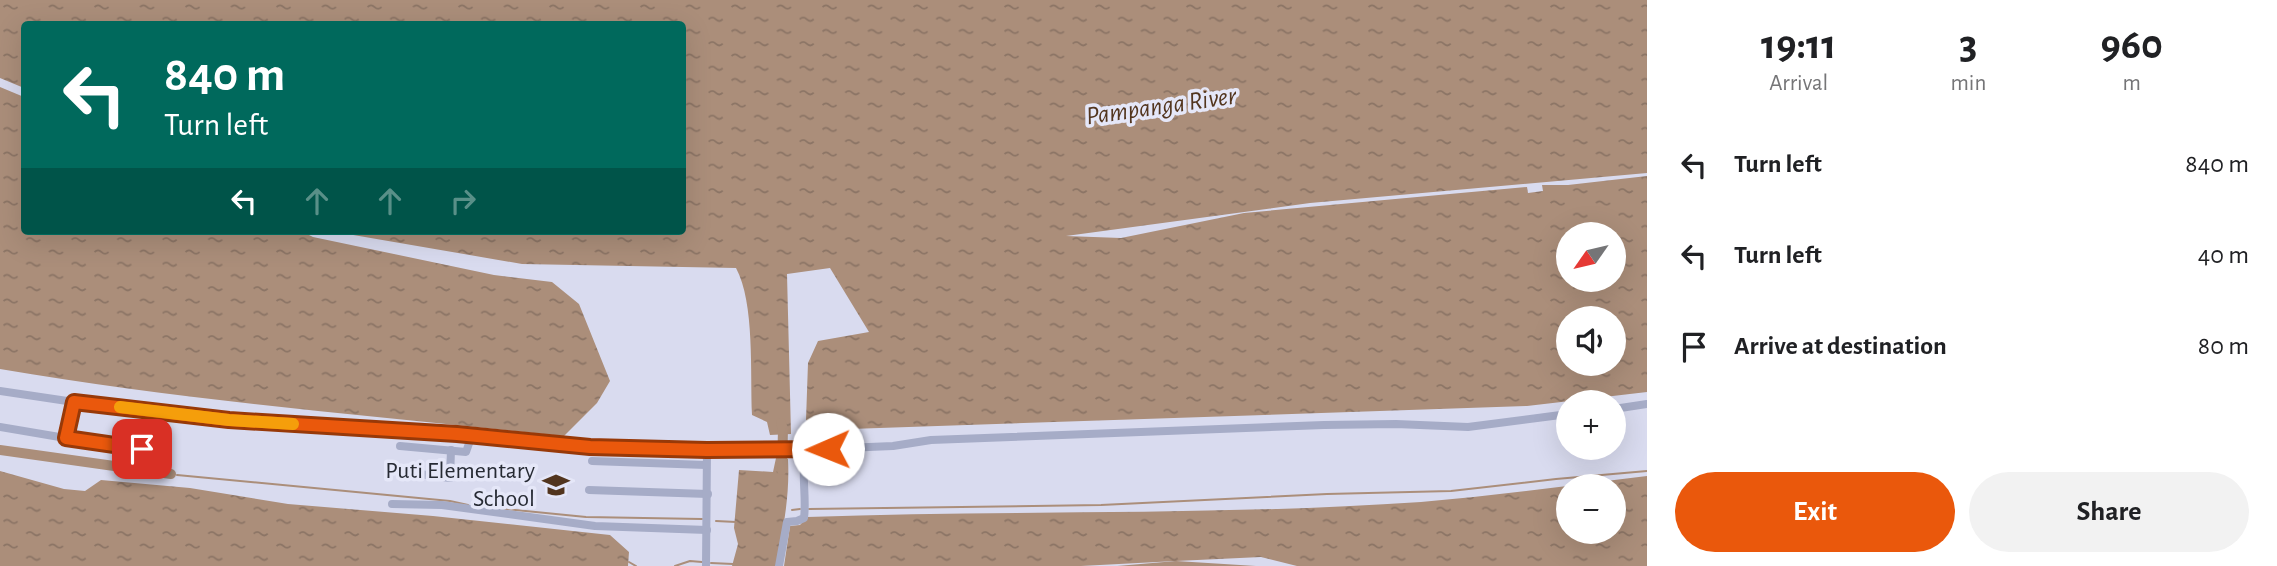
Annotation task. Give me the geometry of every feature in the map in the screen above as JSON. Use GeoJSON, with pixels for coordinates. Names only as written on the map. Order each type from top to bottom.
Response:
{"type":"FeatureCollection","features":[{"type":"Feature","properties":{"kind":"street"},"geometry":{"type":"LineString","coordinates":[[0,391],[229,420],[472,435],[590,447],[707,450],[807,450],[893,446],[930,440],[1235,428],[1396,424],[1468,427],[1556,416]]}},
{"type":"Feature","properties":{"kind":"street"},"geometry":{"type":"LineString","coordinates":[[66,438],[74,402]]}},
{"type":"Feature","properties":{"kind":"street"},"geometry":{"type":"LineString","coordinates":[[1626,407],[1647,404]]}},
{"type":"Feature","properties":{"kind":"street"},"geometry":{"type":"LineString","coordinates":[[0,426],[161,451]]}},
{"type":"Feature","properties":{"kind":"street"},"geometry":{"type":"LineString","coordinates":[[400,446],[466,452],[472,435]]}},
{"type":"Feature","properties":{"kind":"street"},"geometry":{"type":"LineString","coordinates":[[397,471],[450,478],[450,450]]}},
{"type":"Feature","properties":{"kind":"street"},"geometry":{"type":"LineString","coordinates":[[707,450],[707,561]]}},
{"type":"Feature","properties":{"kind":"street"},"geometry":{"type":"LineString","coordinates":[[779,566],[787,522],[804,518],[804,457],[807,450]]}},
{"type":"Feature","properties":{"kind":"street"},"geometry":{"type":"LineString","coordinates":[[592,461],[706,465]]}},
{"type":"Feature","properties":{"kind":"street"},"geometry":{"type":"LineString","coordinates":[[589,491],[708,494]]}},
{"type":"Feature","properties":{"kind":"street"},"geometry":{"type":"LineString","coordinates":[[393,504],[442,505],[595,526],[708,530]]}},
{"type":"Feature","properties":{"kind":"water","name":"Pampanga River"},"geometry":{"type":"Polygon","coordinates":[[[0,0],[1647,0],[1647,173],[1310,203],[1066,236],[1121,238],[1244,213],[1527,187],[1528,193],[1543,191],[1542,185],[1568,185],[1647,176],[1647,392],[1626,394],[1626,390],[1556,390],[1556,403],[1527,406],[821,430],[806,420],[808,363],[818,341],[869,332],[830,268],[787,274],[791,434],[770,435],[767,422],[752,415],[749,319],[742,283],[736,268],[522,264],[353,235],[686,235],[686,21],[21,21],[21,87],[0,78],[0,0]]]}},
{"type":"Feature","properties":{"kind":"water"},"geometry":{"type":"Polygon","coordinates":[[[0,87],[21,96],[21,235],[309,235],[494,275],[552,282],[579,304],[610,381],[597,403],[564,436],[211,399],[0,369],[0,87]]]}},
{"type":"Feature","properties":{"kind":"water"},"geometry":{"type":"Polygon","coordinates":[[[776,458],[788,459],[788,486],[776,566],[732,566],[738,544],[734,528],[739,470],[773,472],[776,458]]]}},
{"type":"Feature","properties":{"kind":"water"},"geometry":{"type":"Polygon","coordinates":[[[0,471],[64,489],[85,491],[101,480],[190,488],[288,504],[610,535],[629,552],[628,566],[0,566],[0,471]]]}},
{"type":"Feature","properties":{"kind":"water"},"geometry":{"type":"Polygon","coordinates":[[[1647,476],[1647,566],[1297,566],[1261,557],[1081,566],[784,566],[790,526],[800,525],[807,517],[1267,509],[1449,500],[1556,488],[1556,544],[1626,544],[1626,479],[1647,476]]]}},
{"type":"Feature","properties":{"kind":"water"},"geometry":{"type":"Polygon","coordinates":[[[1176,561],[1256,566],[1117,566],[1176,561]]]}},
{"type":"Feature","properties":{"kind":"waterway"},"geometry":{"type":"LineString","coordinates":[[781,423],[782,470]]}},
{"type":"Feature","properties":{"kind":"waterway"},"geometry":{"type":"LineString","coordinates":[[0,450],[171,474]]}},
{"type":"Feature","properties":{"kind":"waterway"},"geometry":{"type":"LineString","coordinates":[[809,509],[1101,505],[1451,491],[1647,471]]}},
{"type":"Feature","properties":{"kind":"waterway"},"geometry":{"type":"LineString","coordinates":[[177,475],[450,501],[468,505]]}},
{"type":"Feature","properties":{"kind":"waterway"},"geometry":{"type":"LineString","coordinates":[[495,508],[586,517],[702,519]]}},
{"type":"Feature","properties":{"kind":"waterway"},"geometry":{"type":"LineString","coordinates":[[792,510],[800,509]]}},
{"type":"Feature","properties":{"kind":"waterway"},"geometry":{"type":"LineString","coordinates":[[716,521],[736,522]]}},
{"type":"Feature","properties":{"kind":"waterway"},"geometry":{"type":"LineString","coordinates":[[675,566],[690,561],[702,562]]}},
{"type":"Feature","properties":{"kind":"waterway"},"geometry":{"type":"LineString","coordinates":[[629,562],[636,566]]}},
{"type":"Feature","properties":{"kind":"waterway"},"geometry":{"type":"LineString","coordinates":[[711,563],[733,564]]}},
{"type":"Feature","properties":{"kind":"slow traffic"},"geometry":{"type":"LineString","coordinates":[[120,407],[229,420],[293,424]]}},
{"type":"Feature","properties":{"kind":"place","name":"Puti Elementary School"},"geometry":{"type":"Point","coordinates":[556,485]}},
{"type":"Feature","properties":{"kind":"route"},"geometry":{"type":"LineString","coordinates":[[142,449],[66,438],[74,402],[229,420],[457,434],[590,447],[828,449]]}}]}
